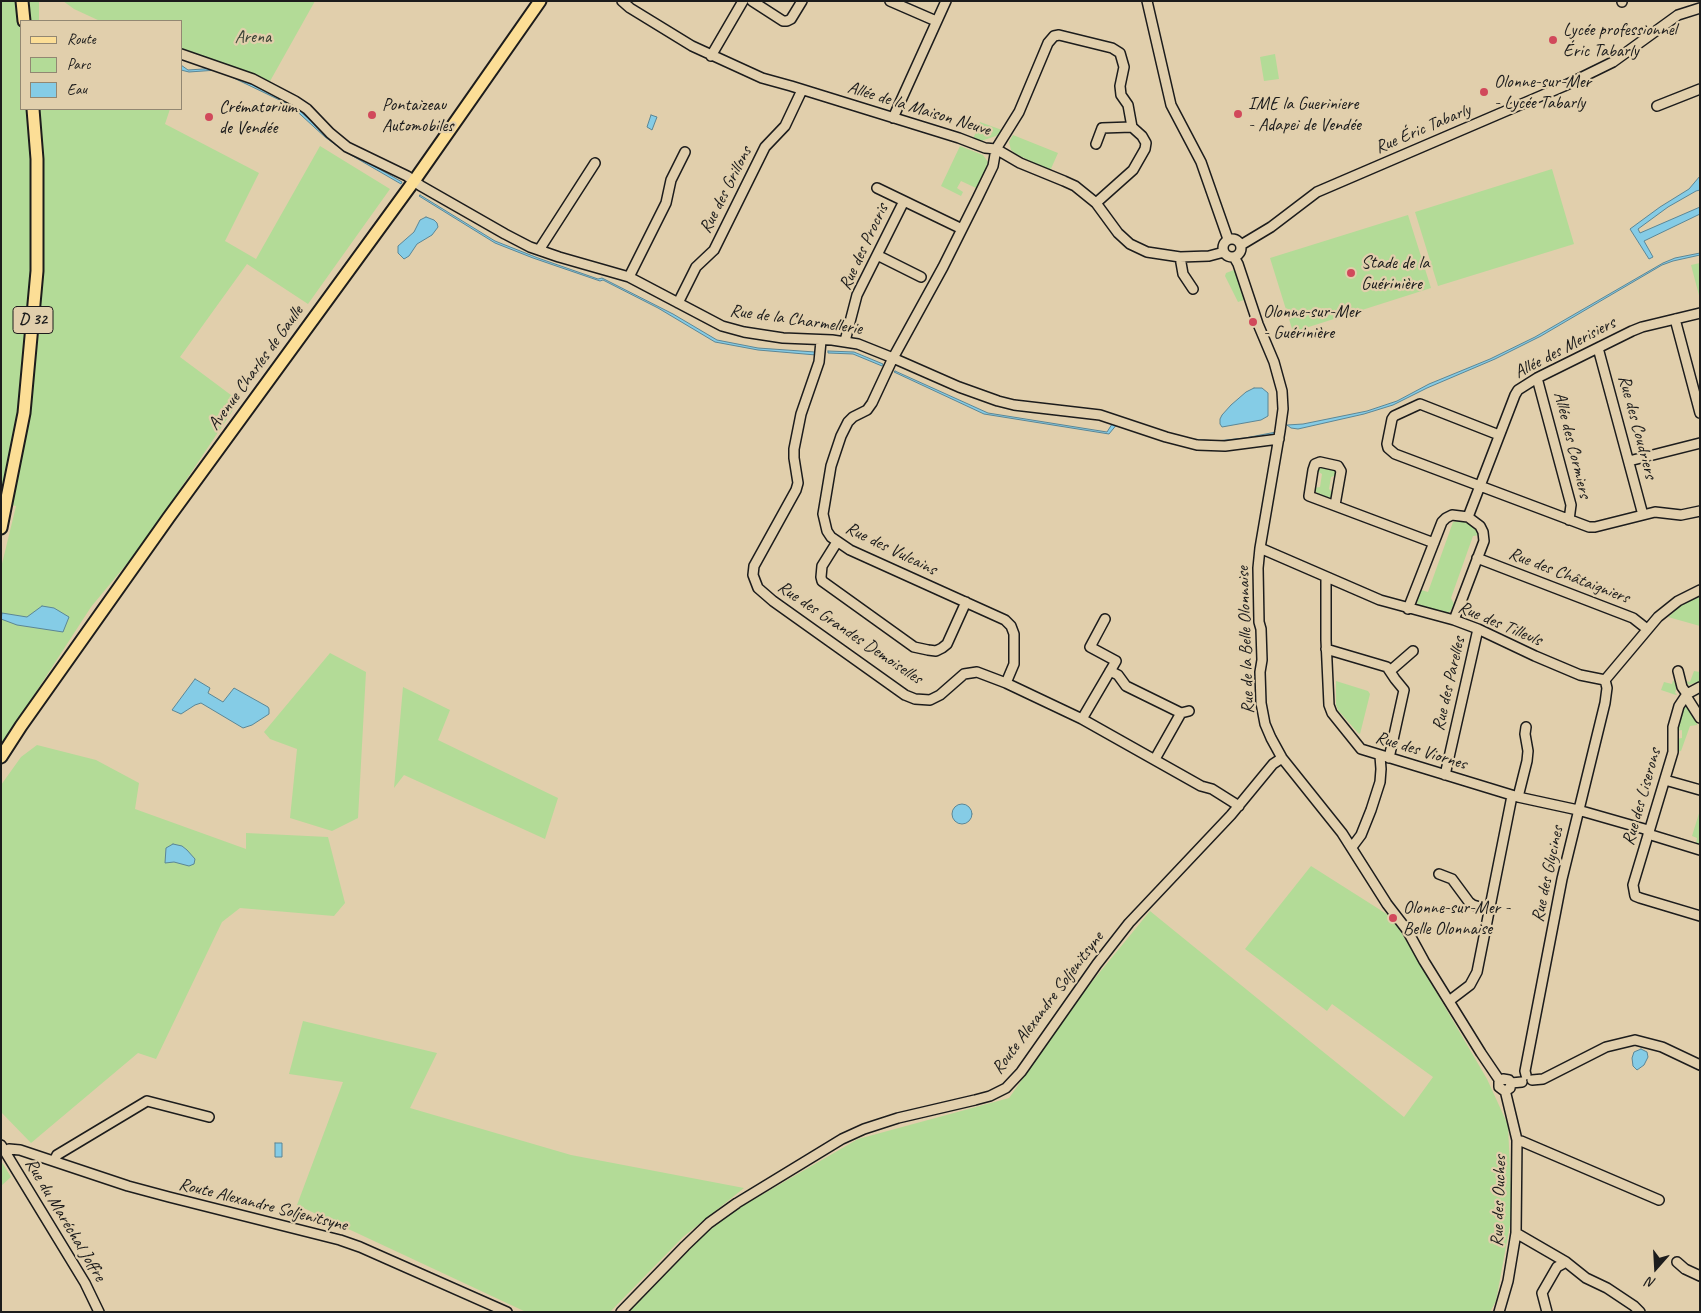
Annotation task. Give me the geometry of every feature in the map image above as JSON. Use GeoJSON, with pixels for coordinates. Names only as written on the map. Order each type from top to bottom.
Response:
{"type":"FeatureCollection","features":[{"type":"Feature","properties":{"kind":"main road"},"geometry":{"type":"LineString","coordinates":[[22,1],[24,20]]}},
{"type":"Feature","properties":{"kind":"main road","name":"Avenue Charles de Gaulle"},"geometry":{"type":"LineString","coordinates":[[1,756],[175,510],[414,181],[540,1]]}},
{"type":"Feature","properties":{"kind":"main road","name":"D 32"},"geometry":{"type":"LineString","coordinates":[[1,528],[24,413],[37,272],[37,159],[33,110]]}},
{"type":"Feature","properties":{"kind":"street","name":"Allée de la Maison Neuve"},"geometry":{"type":"LineString","coordinates":[[622,1],[630,8],[710,56],[762,78],[996,150],[994,166],[893,358]]}},
{"type":"Feature","properties":{"kind":"street"},"geometry":{"type":"LineString","coordinates":[[710,56],[743,1]]}},
{"type":"Feature","properties":{"kind":"street"},"geometry":{"type":"LineString","coordinates":[[752,1],[783,21],[788,21],[802,1]]}},
{"type":"Feature","properties":{"kind":"street"},"geometry":{"type":"LineString","coordinates":[[890,1],[936,21]]}},
{"type":"Feature","properties":{"kind":"street"},"geometry":{"type":"LineString","coordinates":[[893,118],[946,1]]}},
{"type":"Feature","properties":{"kind":"street"},"geometry":{"type":"LineString","coordinates":[[1147,1],[1171,105],[1201,162],[1228,240]]}},
{"type":"Feature","properties":{"kind":"street","name":"Rue Éric Tabarly"},"geometry":{"type":"LineString","coordinates":[[1241,245],[1271,227],[1317,192],[1573,82],[1613,62],[1678,15],[1700,8]]}},
{"type":"Feature","properties":{"kind":"street"},"geometry":{"type":"LineString","coordinates":[[1096,204],[1133,170],[1145,149],[1146,143],[1142,136],[1132,127],[1128,105],[1120,91],[1124,70],[1120,53],[1112,48],[1059,35],[1050,39],[1019,112],[996,150],[1020,163],[1075,186],[1096,204],[1130,244],[1147,252],[1180,257],[1209,256],[1224,252]]}},
{"type":"Feature","properties":{"kind":"street","name":"Rue de la Charmellerie"},"geometry":{"type":"LineString","coordinates":[[182,54],[253,79],[295,101],[307,109],[330,133],[347,147],[407,176],[505,234],[539,250],[628,277],[712,322],[732,330],[783,338],[845,341],[871,348],[959,387],[998,401],[1014,405],[1100,415],[1166,438],[1197,445],[1225,446],[1279,439]]}},
{"type":"Feature","properties":{"kind":"street"},"geometry":{"type":"LineString","coordinates":[[1657,106],[1700,89]]}},
{"type":"Feature","properties":{"kind":"street","name":"Rue des Grillons"},"geometry":{"type":"LineString","coordinates":[[678,303],[696,268],[714,250],[766,147],[784,126],[802,90]]}},
{"type":"Feature","properties":{"kind":"street"},"geometry":{"type":"LineString","coordinates":[[1096,144],[1102,128],[1132,127]]}},
{"type":"Feature","properties":{"kind":"street"},"geometry":{"type":"LineString","coordinates":[[628,277],[666,203],[671,180],[685,152]]}},
{"type":"Feature","properties":{"kind":"street"},"geometry":{"type":"LineString","coordinates":[[539,250],[596,163]]}},
{"type":"Feature","properties":{"kind":"street"},"geometry":{"type":"LineString","coordinates":[[877,188],[904,201]]}},
{"type":"Feature","properties":{"kind":"street","name":"Rue des Procris"},"geometry":{"type":"LineString","coordinates":[[845,341],[858,295],[904,201],[962,229]]}},
{"type":"Feature","properties":{"kind":"street"},"geometry":{"type":"LineString","coordinates":[[1228,240],[1237,240],[1241,245],[1241,251],[1234,257],[1228,256],[1224,252],[1223,246],[1228,240]]}},
{"type":"Feature","properties":{"kind":"street"},"geometry":{"type":"LineString","coordinates":[[877,255],[922,277]]}},
{"type":"Feature","properties":{"kind":"street"},"geometry":{"type":"LineString","coordinates":[[1180,257],[1183,274],[1192,289]]}},
{"type":"Feature","properties":{"kind":"street","name":"Rue de la Belle Olonnaise"},"geometry":{"type":"LineString","coordinates":[[1234,257],[1279,379],[1283,409],[1260,548],[1258,593],[1262,660],[1260,672],[1261,703],[1265,724],[1282,758],[1342,833],[1385,901],[1407,930],[1480,1053],[1500,1080],[1505,1078],[1508,1086]]}},
{"type":"Feature","properties":{"kind":"street","name":"Allée des Merisiers"},"geometry":{"type":"LineString","coordinates":[[1468,517],[1518,390],[1537,378],[1642,327],[1700,313]]}},
{"type":"Feature","properties":{"kind":"street"},"geometry":{"type":"LineString","coordinates":[[1675,319],[1700,413]]}},
{"type":"Feature","properties":{"kind":"street","name":"Rue des Grandes Demoiselles"},"geometry":{"type":"LineString","coordinates":[[821,340],[819,362],[802,414],[794,449],[798,483],[796,490],[754,566],[753,575],[758,588],[773,601],[905,695],[915,699],[930,700],[940,695],[964,674],[977,672],[1006,683],[1082,719],[1201,786],[1212,789],[1239,806]]}},
{"type":"Feature","properties":{"kind":"street","name":"Rue des Coudriers"},"geometry":{"type":"LineString","coordinates":[[1598,348],[1643,515]]}},
{"type":"Feature","properties":{"kind":"street","name":"Rue des Vulcains"},"geometry":{"type":"LineString","coordinates":[[893,358],[872,403],[867,410],[853,417],[846,427],[831,466],[823,514],[827,531],[837,542],[850,550],[1005,620],[1011,626],[1014,634],[1014,664],[1006,683]]}},
{"type":"Feature","properties":{"kind":"street","name":"Allée des Cormiers"},"geometry":{"type":"LineString","coordinates":[[1537,378],[1571,505],[1569,520]]}},
{"type":"Feature","properties":{"kind":"street"},"geometry":{"type":"LineString","coordinates":[[1499,435],[1420,404],[1398,414],[1392,419],[1387,444],[1390,452],[1569,520],[1595,528],[1655,512],[1681,516],[1700,511]]}},
{"type":"Feature","properties":{"kind":"street"},"geometry":{"type":"LineString","coordinates":[[1629,462],[1700,443]]}},
{"type":"Feature","properties":{"kind":"street"},"geometry":{"type":"LineString","coordinates":[[1335,505],[1341,471],[1338,466],[1320,462],[1315,464],[1309,496],[1434,543]]}},
{"type":"Feature","properties":{"kind":"street"},"geometry":{"type":"LineString","coordinates":[[1408,609],[1442,522],[1452,515],[1468,517],[1480,526],[1484,541],[1454,620]]}},
{"type":"Feature","properties":{"kind":"street"},"geometry":{"type":"LineString","coordinates":[[837,542],[822,566],[822,581],[914,647],[936,650],[947,644],[966,602]]}},
{"type":"Feature","properties":{"kind":"street","name":"Rue des Tilleuls"},"geometry":{"type":"LineString","coordinates":[[1260,548],[1380,600],[1454,620],[1580,675],[1605,680]]}},
{"type":"Feature","properties":{"kind":"street","name":"Rue des Châtaigniers"},"geometry":{"type":"LineString","coordinates":[[1477,558],[1633,618],[1647,629]]}},
{"type":"Feature","properties":{"kind":"street","name":"Rue des Viornes"},"geometry":{"type":"LineString","coordinates":[[1326,577],[1326,649],[1329,705],[1332,713],[1361,749],[1515,796],[1578,810],[1700,850]]}},
{"type":"Feature","properties":{"kind":"street"},"geometry":{"type":"LineString","coordinates":[[1605,680],[1647,629],[1672,606],[1700,590]]}},
{"type":"Feature","properties":{"kind":"street"},"geometry":{"type":"LineString","coordinates":[[1082,719],[1116,661],[1090,647],[1105,619]]}},
{"type":"Feature","properties":{"kind":"street","name":"Rue des Parelles"},"geometry":{"type":"LineString","coordinates":[[1445,775],[1478,629]]}},
{"type":"Feature","properties":{"kind":"street"},"geometry":{"type":"LineString","coordinates":[[1326,649],[1388,667],[1394,679],[1404,690],[1370,813],[1362,835],[1352,847]]}},
{"type":"Feature","properties":{"kind":"street"},"geometry":{"type":"LineString","coordinates":[[1390,671],[1413,651]]}},
{"type":"Feature","properties":{"kind":"street"},"geometry":{"type":"LineString","coordinates":[[1678,670],[1682,687],[1700,718]]}},
{"type":"Feature","properties":{"kind":"street"},"geometry":{"type":"LineString","coordinates":[[1110,671],[1118,675],[1126,686],[1185,712],[1155,759]]}},
{"type":"Feature","properties":{"kind":"street","name":"Rue des Glycines"},"geometry":{"type":"LineString","coordinates":[[1526,1079],[1525,1071],[1562,878],[1605,702],[1607,688],[1605,680]]}},
{"type":"Feature","properties":{"kind":"street"},"geometry":{"type":"LineString","coordinates":[[1686,695],[1700,687]]}},
{"type":"Feature","properties":{"kind":"street","name":"Rue des Liserons"},"geometry":{"type":"LineString","coordinates":[[1686,695],[1679,706],[1673,727],[1674,745],[1633,885],[1635,896],[1700,916]]}},
{"type":"Feature","properties":{"kind":"street"},"geometry":{"type":"LineString","coordinates":[[1449,1001],[1474,980],[1515,796],[1527,761],[1526,727]]}},
{"type":"Feature","properties":{"kind":"street","name":"Route Alexandre Soljenitsyne"},"geometry":{"type":"LineString","coordinates":[[621,1312],[709,1224],[737,1203],[842,1139],[864,1129],[898,1118],[990,1096],[1006,1088],[1022,1072],[1097,964],[1129,923],[1239,806],[1273,764],[1282,758]]}},
{"type":"Feature","properties":{"kind":"street"},"geometry":{"type":"LineString","coordinates":[[1665,780],[1700,790]]}},
{"type":"Feature","properties":{"kind":"street"},"geometry":{"type":"LineString","coordinates":[[1439,874],[1452,879],[1473,906],[1490,910]]}},
{"type":"Feature","properties":{"kind":"street"},"geometry":{"type":"LineString","coordinates":[[1508,1086],[1526,1079],[1543,1079],[1606,1047],[1635,1040],[1662,1047],[1700,1065]]}},
{"type":"Feature","properties":{"kind":"street","name":"Rue des Ouches"},"geometry":{"type":"LineString","coordinates":[[1498,1312],[1508,1281],[1516,1233],[1517,1140],[1508,1086]]}},
{"type":"Feature","properties":{"kind":"street"},"geometry":{"type":"LineString","coordinates":[[54,1160],[58,1154],[147,1101],[209,1118]]}},
{"type":"Feature","properties":{"kind":"street"},"geometry":{"type":"LineString","coordinates":[[1517,1140],[1660,1200]]}},
{"type":"Feature","properties":{"kind":"street","name":"Route Alexandre Soljenitsyne"},"geometry":{"type":"LineString","coordinates":[[3,1149],[14,1148],[128,1186],[340,1240],[507,1312]]}},
{"type":"Feature","properties":{"kind":"street","name":"Rue du Maréchal Joffre"},"geometry":{"type":"LineString","coordinates":[[3,1149],[85,1283],[99,1312]]}},
{"type":"Feature","properties":{"kind":"street"},"geometry":{"type":"LineString","coordinates":[[1516,1233],[1566,1262],[1586,1278],[1607,1288],[1640,1312]]}},
{"type":"Feature","properties":{"kind":"street"},"geometry":{"type":"LineString","coordinates":[[1547,1312],[1542,1293],[1557,1268],[1566,1262]]}},
{"type":"Feature","properties":{"kind":"street"},"geometry":{"type":"LineString","coordinates":[[1677,1262],[1685,1269],[1700,1276]]}},
{"type":"Feature","properties":{"kind":"green space"},"geometry":{"type":"Polygon","coordinates":[[[1,1],[39,1],[39,20],[20,20],[20,110],[170,110],[165,124],[259,173],[225,241],[256,259],[320,146],[390,189],[308,304],[247,264],[180,357],[239,401],[144,543],[91,607],[1,746],[1,568],[16,506],[1,503],[1,1]]]}},
{"type":"Feature","properties":{"kind":"green space","name":"Arena"},"geometry":{"type":"Polygon","coordinates":[[[63,1],[315,1],[269,83],[235,68],[182,49],[182,20],[98,20],[74,9],[63,1]]]}},
{"type":"Feature","properties":{"kind":"green space"},"geometry":{"type":"Polygon","coordinates":[[[1275,54],[1279,79],[1264,81],[1260,57],[1275,54]]]}},
{"type":"Feature","properties":{"kind":"green space"},"geometry":{"type":"Polygon","coordinates":[[[980,122],[1002,130],[996,136],[981,141],[973,139],[980,122]]]}},
{"type":"Feature","properties":{"kind":"green space"},"geometry":{"type":"Polygon","coordinates":[[[1013,135],[1058,153],[1050,171],[1011,150],[1009,142],[1013,135]]]}},
{"type":"Feature","properties":{"kind":"green space"},"geometry":{"type":"Polygon","coordinates":[[[960,146],[983,155],[988,162],[984,178],[976,188],[961,181],[957,188],[963,192],[961,196],[941,186],[960,146]]]}},
{"type":"Feature","properties":{"kind":"green space"},"geometry":{"type":"Polygon","coordinates":[[[1552,169],[1574,244],[1438,286],[1415,212],[1552,169]]]}},
{"type":"Feature","properties":{"kind":"green space","name":"Stade de la Guérinière"},"geometry":{"type":"Polygon","coordinates":[[[1408,215],[1431,288],[1293,332],[1270,258],[1408,215]]]}},
{"type":"Feature","properties":{"kind":"green space"},"geometry":{"type":"Polygon","coordinates":[[[1700,263],[1700,299],[1691,265],[1700,263]]]}},
{"type":"Feature","properties":{"kind":"green space"},"geometry":{"type":"Polygon","coordinates":[[[1234,270],[1245,296],[1244,300],[1238,302],[1225,276],[1226,273],[1234,270]]]}},
{"type":"Feature","properties":{"kind":"green space"},"geometry":{"type":"Polygon","coordinates":[[[1322,467],[1336,471],[1337,475],[1331,477],[1329,489],[1333,493],[1332,497],[1328,498],[1314,491],[1314,488],[1320,487],[1322,474],[1317,471],[1322,467]]]}},
{"type":"Feature","properties":{"kind":"green space"},"geometry":{"type":"Polygon","coordinates":[[[1460,521],[1471,524],[1480,535],[1473,536],[1451,598],[1454,604],[1451,610],[1448,613],[1418,605],[1421,590],[1428,592],[1453,522],[1460,521]]]}},
{"type":"Feature","properties":{"kind":"green space"},"geometry":{"type":"Polygon","coordinates":[[[1700,593],[1700,626],[1668,617],[1674,612],[1673,609],[1700,593]]]}},
{"type":"Feature","properties":{"kind":"green space"},"geometry":{"type":"Polygon","coordinates":[[[330,653],[366,672],[358,818],[332,831],[290,818],[297,749],[270,739],[264,732],[330,653]]]}},
{"type":"Feature","properties":{"kind":"green space"},"geometry":{"type":"Polygon","coordinates":[[[1694,671],[1700,672],[1700,681],[1689,685],[1686,681],[1690,682],[1694,671]]]}},
{"type":"Feature","properties":{"kind":"green space"},"geometry":{"type":"Polygon","coordinates":[[[1673,680],[1677,686],[1676,695],[1661,690],[1664,682],[1672,684],[1673,680]]]}},
{"type":"Feature","properties":{"kind":"green space"},"geometry":{"type":"Polygon","coordinates":[[[1336,681],[1368,691],[1370,694],[1360,734],[1338,710],[1336,705],[1336,681]]]}},
{"type":"Feature","properties":{"kind":"green space"},"geometry":{"type":"Polygon","coordinates":[[[403,687],[450,710],[438,740],[558,798],[545,839],[404,775],[394,788],[403,687]]]}},
{"type":"Feature","properties":{"kind":"green space"},"geometry":{"type":"Polygon","coordinates":[[[1684,706],[1689,706],[1696,717],[1697,725],[1690,726],[1681,751],[1676,752],[1676,739],[1682,738],[1682,730],[1676,731],[1684,706]]]}},
{"type":"Feature","properties":{"kind":"green space"},"geometry":{"type":"Polygon","coordinates":[[[37,745],[96,760],[139,783],[135,809],[246,849],[246,833],[328,837],[345,903],[334,916],[240,908],[222,922],[156,1059],[138,1053],[31,1143],[1,1112],[1,785],[21,757],[37,745]]]}},
{"type":"Feature","properties":{"kind":"green space"},"geometry":{"type":"Polygon","coordinates":[[[1700,810],[1700,845],[1696,844],[1697,838],[1692,836],[1700,810]]]}},
{"type":"Feature","properties":{"kind":"green space"},"geometry":{"type":"Polygon","coordinates":[[[1311,866],[1393,918],[1487,1079],[1508,1125],[1512,1214],[1496,1301],[1490,1312],[629,1312],[706,1233],[739,1208],[858,1139],[1009,1098],[1086,989],[1150,911],[1404,1117],[1433,1077],[1332,1004],[1327,1011],[1245,949],[1311,866]]]}},
{"type":"Feature","properties":{"kind":"green space"},"geometry":{"type":"Polygon","coordinates":[[[303,1021],[437,1053],[410,1108],[571,1155],[744,1188],[683,1237],[610,1312],[526,1312],[297,1205],[343,1082],[289,1074],[303,1021]]]}},
{"type":"Feature","properties":{"kind":"green space"},"geometry":{"type":"Polygon","coordinates":[[[1,1161],[11,1177],[1,1186],[1,1161]]]}},
{"type":"Feature","properties":{"kind":"water"},"geometry":{"type":"Polygon","coordinates":[[[182,66],[188,70],[218,68],[296,105],[303,114],[353,154],[402,182],[401,184],[344,151],[325,137],[290,105],[217,70],[189,72],[182,70],[182,66]]]}},
{"type":"Feature","properties":{"kind":"water"},"geometry":{"type":"Polygon","coordinates":[[[651,115],[657,117],[652,130],[647,127],[651,115]]]}},
{"type":"Feature","properties":{"kind":"water"},"geometry":{"type":"Polygon","coordinates":[[[1700,176],[1700,190],[1668,207],[1638,229],[1640,233],[1700,207],[1700,214],[1644,241],[1653,257],[1649,259],[1630,229],[1689,189],[1700,176]]]}},
{"type":"Feature","properties":{"kind":"water"},"geometry":{"type":"Polygon","coordinates":[[[420,195],[495,241],[598,279],[602,278],[673,314],[717,340],[758,348],[815,352],[816,355],[758,350],[715,342],[658,308],[603,280],[600,281],[495,243],[420,195]]]}},
{"type":"Feature","properties":{"kind":"water"},"geometry":{"type":"Polygon","coordinates":[[[426,217],[434,220],[438,227],[432,235],[417,244],[409,256],[404,259],[398,253],[398,246],[414,232],[420,220],[426,217]]]}},
{"type":"Feature","properties":{"kind":"water"},"geometry":{"type":"Polygon","coordinates":[[[1700,253],[1700,255],[1662,265],[1541,336],[1393,405],[1364,414],[1298,429],[1287,425],[1303,424],[1367,411],[1397,401],[1429,384],[1490,359],[1535,337],[1663,263],[1675,258],[1700,253]]]}},
{"type":"Feature","properties":{"kind":"water"},"geometry":{"type":"Polygon","coordinates":[[[828,351],[854,352],[883,364],[882,366],[853,354],[828,353],[828,351]]]}},
{"type":"Feature","properties":{"kind":"water"},"geometry":{"type":"Polygon","coordinates":[[[895,371],[988,413],[1107,432],[1114,421],[1118,423],[1109,434],[984,414],[895,371]]]}},
{"type":"Feature","properties":{"kind":"water"},"geometry":{"type":"Polygon","coordinates":[[[1254,388],[1262,388],[1268,393],[1268,416],[1261,420],[1222,427],[1220,419],[1222,415],[1246,392],[1254,388]]]}},
{"type":"Feature","properties":{"kind":"water"},"geometry":{"type":"Polygon","coordinates":[[[1166,432],[1192,439],[1216,441],[1276,432],[1276,434],[1242,441],[1211,443],[1194,441],[1166,432]]]}},
{"type":"Feature","properties":{"kind":"water"},"geometry":{"type":"Polygon","coordinates":[[[42,606],[54,608],[69,617],[63,632],[17,625],[1,619],[2,613],[27,617],[42,606]]]}},
{"type":"Feature","properties":{"kind":"water"},"geometry":{"type":"Polygon","coordinates":[[[195,679],[210,688],[208,693],[223,702],[234,688],[268,707],[269,714],[252,725],[243,728],[201,703],[181,714],[172,710],[195,679]]]}},
{"type":"Feature","properties":{"kind":"water"},"geometry":{"type":"Polygon","coordinates":[[[962,804],[969,807],[972,814],[969,821],[962,824],[955,821],[952,814],[955,807],[962,804]]]}},
{"type":"Feature","properties":{"kind":"water"},"geometry":{"type":"Polygon","coordinates":[[[173,844],[182,846],[187,850],[195,859],[194,864],[189,866],[174,862],[165,863],[166,848],[173,844]]]}},
{"type":"Feature","properties":{"kind":"water"},"geometry":{"type":"Polygon","coordinates":[[[1641,1049],[1647,1052],[1648,1057],[1644,1065],[1637,1070],[1633,1066],[1632,1058],[1634,1052],[1641,1049]]]}},
{"type":"Feature","properties":{"kind":"water"},"geometry":{"type":"Polygon","coordinates":[[[275,1143],[282,1143],[282,1157],[275,1157],[275,1143]]]}},
{"type":"Feature","properties":{"kind":"place","name":"Lycée professionnel Éric Tabarly"},"geometry":{"type":"Point","coordinates":[1553,40]}},
{"type":"Feature","properties":{"kind":"place","name":"Olonne-sur-Mer - Lycée Tabarly"},"geometry":{"type":"Point","coordinates":[1484,92]}},
{"type":"Feature","properties":{"kind":"place","name":"IME la Gueriniere - Adapei de Vendée"},"geometry":{"type":"Point","coordinates":[1238,114]}},
{"type":"Feature","properties":{"kind":"place","name":"Pontaizeau Automobiles"},"geometry":{"type":"Point","coordinates":[372,115]}},
{"type":"Feature","properties":{"kind":"place","name":"Crématorium de Vendée"},"geometry":{"type":"Point","coordinates":[209,117]}},
{"type":"Feature","properties":{"kind":"place","name":"Stade de la Guérinière"},"geometry":{"type":"Point","coordinates":[1351,273]}},
{"type":"Feature","properties":{"kind":"place","name":"Olonne-sur-Mer - Guérinière"},"geometry":{"type":"Point","coordinates":[1253,322]}},
{"type":"Feature","properties":{"kind":"place","name":"Olonne-sur-Mer - Belle Olonnaise"},"geometry":{"type":"Point","coordinates":[1393,918]}}]}
